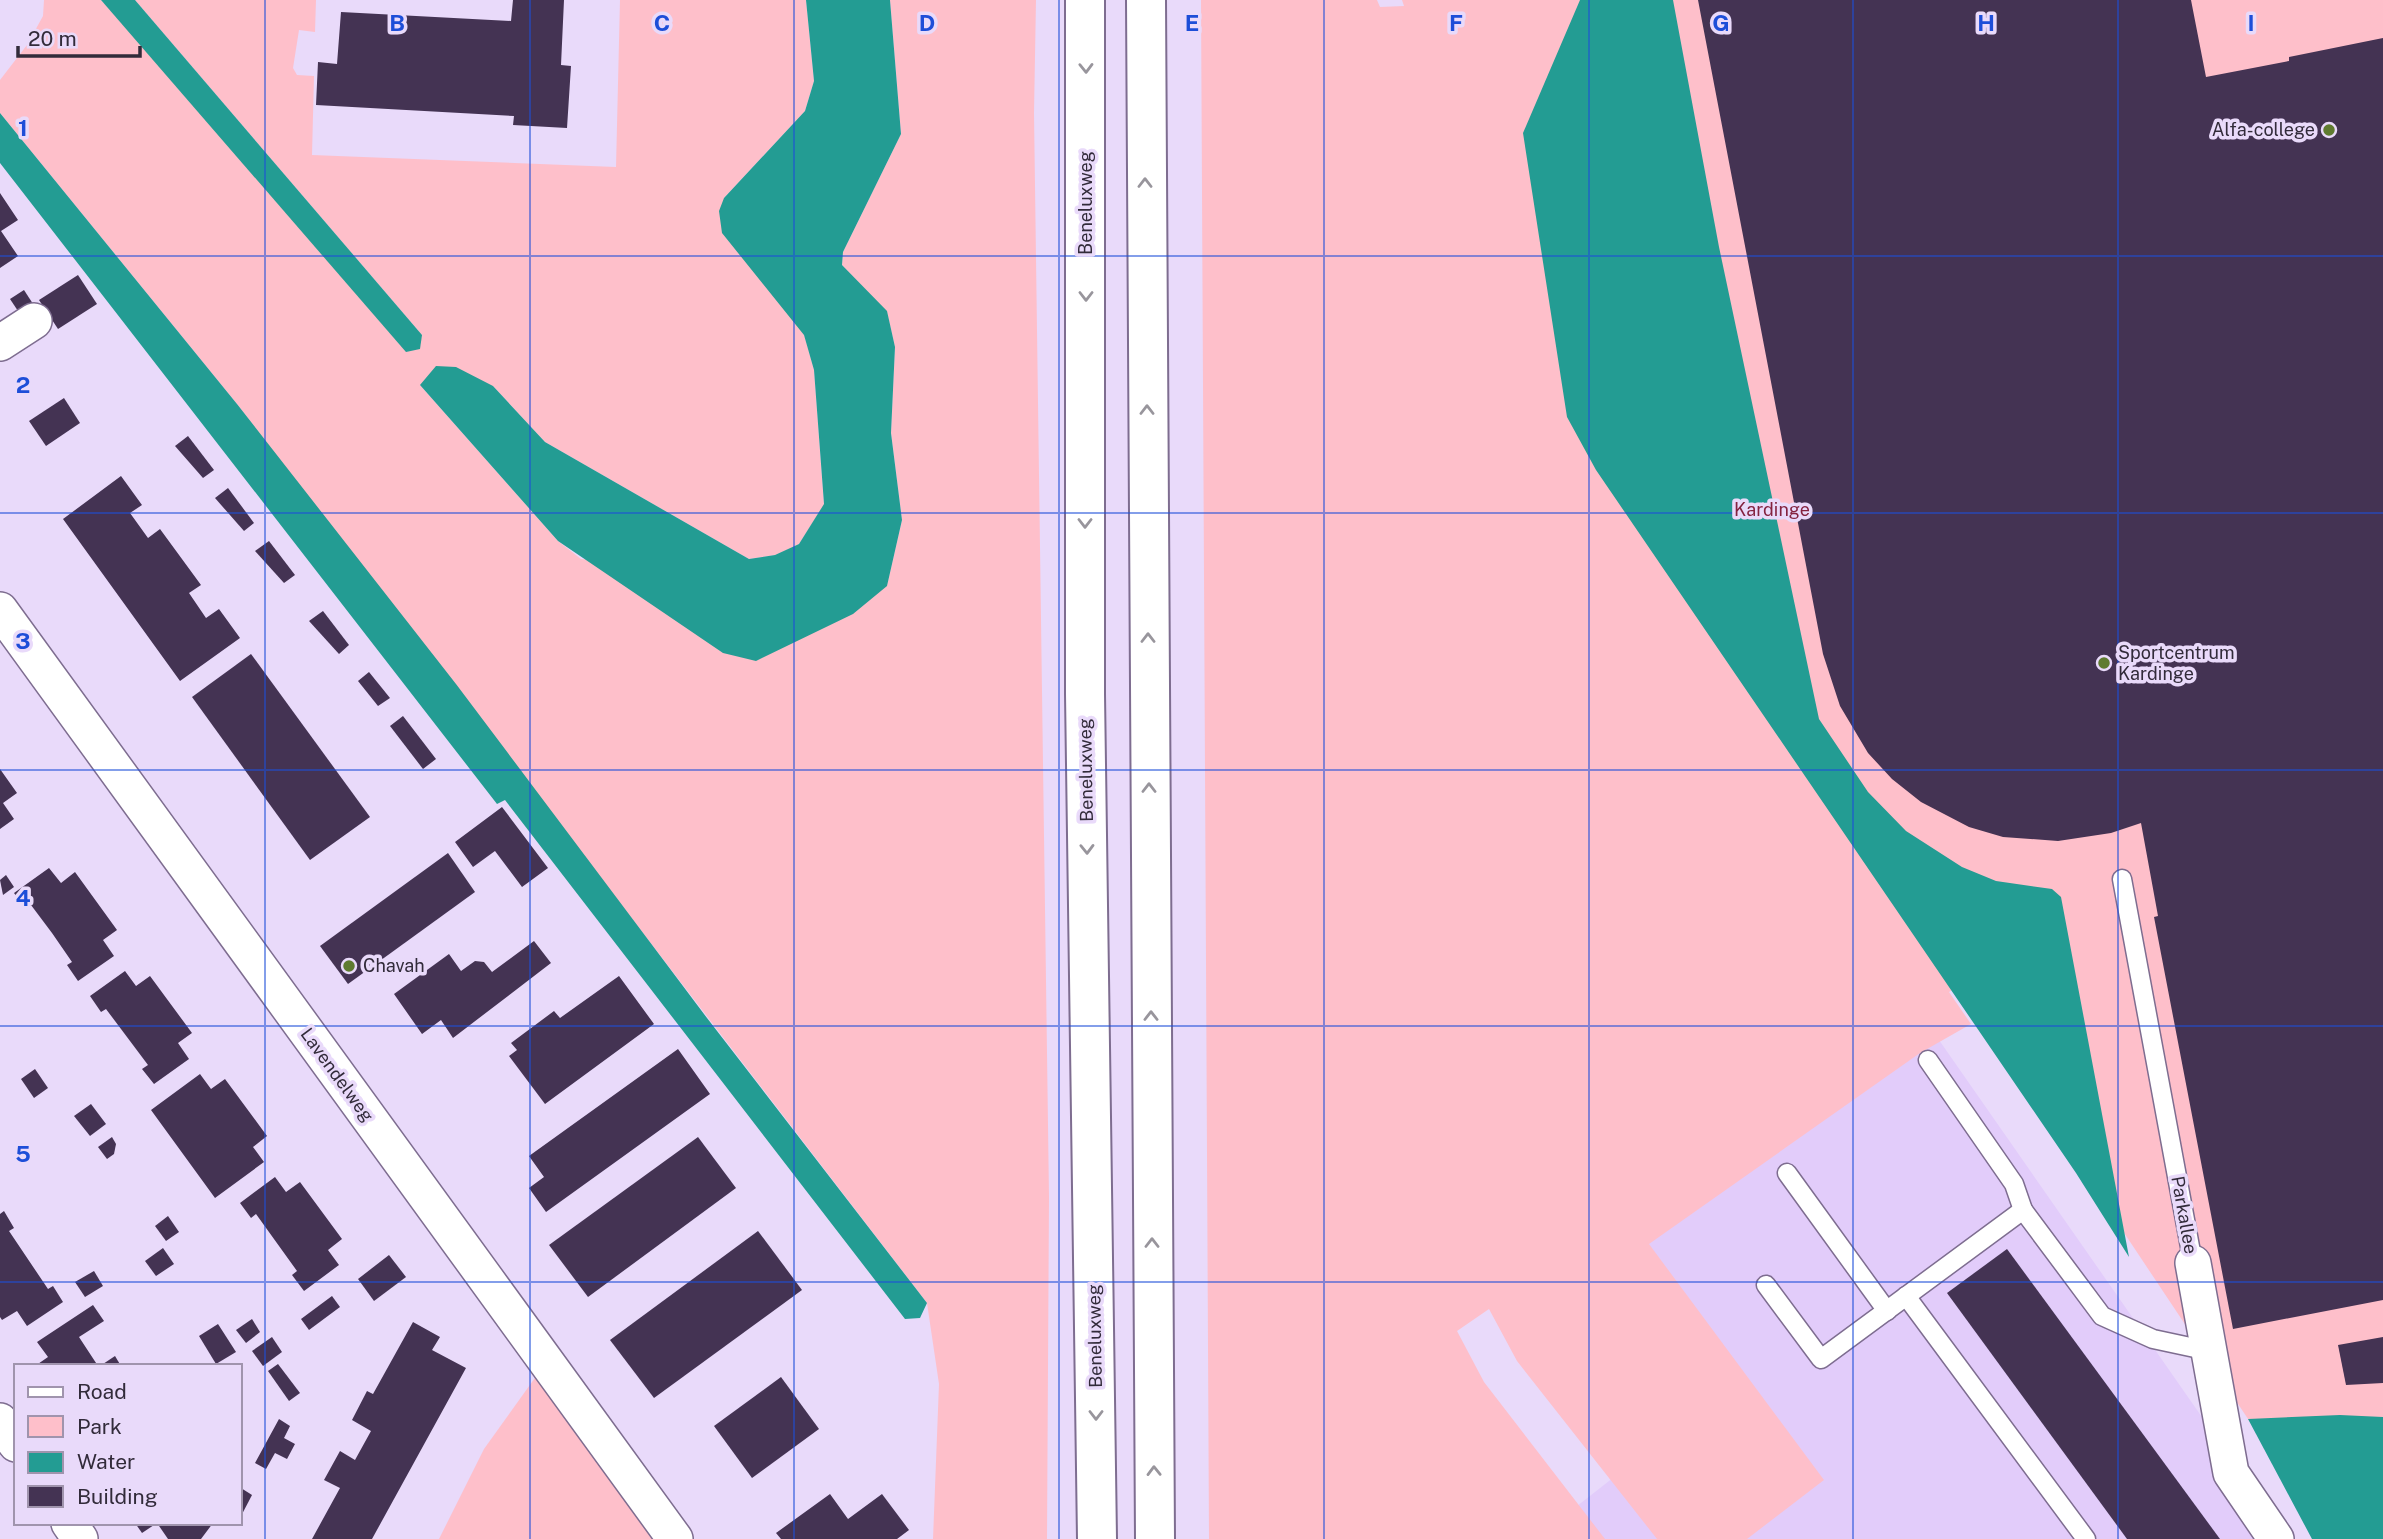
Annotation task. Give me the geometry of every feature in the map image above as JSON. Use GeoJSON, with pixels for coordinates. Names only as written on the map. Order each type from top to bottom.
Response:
{"type":"FeatureCollection","features":[{"type":"Feature","properties":{"kind":"highway","name":"Beneluxweg"},"geometry":{"type":"LineString","coordinates":[[1085,0],[1085,694],[1097,1539]]}},
{"type":"Feature","properties":{"kind":"highway"},"geometry":{"type":"LineString","coordinates":[[1146,0],[1155,1539]]}},
{"type":"Feature","properties":{"kind":"highway"},"geometry":{"type":"LineString","coordinates":[[1146,47],[1155,0]]}},
{"type":"Feature","properties":{"kind":"street"},"geometry":{"type":"LineString","coordinates":[[0,343],[34,321]]}},
{"type":"Feature","properties":{"kind":"street","name":"Lavendelweg"},"geometry":{"type":"LineString","coordinates":[[0,610],[675,1539]]}},
{"type":"Feature","properties":{"kind":"street","name":"Parkallee"},"geometry":{"type":"LineString","coordinates":[[2193,1262],[2231,1473],[2276,1539]]}},
{"type":"Feature","properties":{"kind":"street"},"geometry":{"type":"LineString","coordinates":[[0,1421],[14,1441]]}},
{"type":"Feature","properties":{"kind":"lane","name":"Parkallee"},"geometry":{"type":"LineString","coordinates":[[2122,879],[2193,1262]]}},
{"type":"Feature","properties":{"kind":"lane"},"geometry":{"type":"LineString","coordinates":[[1928,1060],[2014,1184],[2023,1210],[2102,1316],[2153,1339],[2208,1350]]}},
{"type":"Feature","properties":{"kind":"lane"},"geometry":{"type":"LineString","coordinates":[[1787,1173],[1887,1311]]}},
{"type":"Feature","properties":{"kind":"lane"},"geometry":{"type":"LineString","coordinates":[[1766,1285],[1821,1359],[2023,1210]]}},
{"type":"Feature","properties":{"kind":"lane"},"geometry":{"type":"LineString","coordinates":[[1906,1296],[2087,1539]]}},
{"type":"Feature","properties":{"kind":"shaded area"},"geometry":{"type":"Polygon","coordinates":[[[1932,1030],[2287,1539],[1535,1539],[1729,1387],[1630,1246],[1932,1030]]]}},
{"type":"Feature","properties":{"kind":"green space"},"geometry":{"type":"Polygon","coordinates":[[[44,0],[101,0],[422,335],[135,0],[316,0],[315,32],[299,30],[293,68],[297,75],[314,76],[312,155],[616,167],[620,0],[806,0],[814,81],[805,111],[724,198],[765,285],[804,334],[814,370],[824,505],[799,544],[776,555],[749,559],[545,442],[493,386],[420,385],[558,541],[581,559],[887,586],[902,520],[891,433],[895,347],[887,312],[842,265],[843,252],[901,134],[890,0],[1036,0],[1034,113],[1049,1197],[1047,1539],[933,1539],[939,1384],[927,1303],[237,404],[0,113],[0,80],[27,45],[43,16],[44,0]]]}},
{"type":"Feature","properties":{"kind":"green space","name":"Kardinge"},"geometry":{"type":"Polygon","coordinates":[[[1201,0],[1377,0],[1380,7],[1404,6],[1402,0],[2383,0],[2383,1539],[2328,1539],[1959,985],[1949,992],[1971,1024],[1920,1053],[1649,1244],[1824,1480],[1747,1539],[1657,1539],[1517,1361],[1489,1309],[1457,1331],[1484,1382],[1605,1539],[1209,1539],[1201,0]]]}},
{"type":"Feature","properties":{"kind":"green space"},"geometry":{"type":"Polygon","coordinates":[[[537,1375],[664,1539],[439,1539],[484,1449],[537,1375]]]}},
{"type":"Feature","properties":{"kind":"water"},"geometry":{"type":"Polygon","coordinates":[[[101,0],[135,0],[422,335],[420,349],[406,352],[101,0]]]}},
{"type":"Feature","properties":{"kind":"water"},"geometry":{"type":"Polygon","coordinates":[[[806,0],[890,0],[901,134],[843,252],[842,265],[887,311],[895,347],[891,433],[902,520],[887,586],[853,614],[756,661],[723,653],[558,541],[420,385],[436,366],[456,367],[493,386],[545,442],[749,559],[775,555],[799,544],[824,504],[814,370],[804,335],[722,233],[719,211],[724,198],[805,111],[814,81],[806,0]]]}},
{"type":"Feature","properties":{"kind":"water"},"geometry":{"type":"Polygon","coordinates":[[[1580,0],[1673,0],[1719,247],[1819,719],[1868,792],[1906,831],[1962,867],[1996,881],[2052,889],[2061,897],[2129,1257],[2076,1173],[1596,470],[1567,417],[1523,133],[1580,0]]]}},
{"type":"Feature","properties":{"kind":"water"},"geometry":{"type":"Polygon","coordinates":[[[0,113],[237,404],[456,684],[707,1018],[927,1303],[920,1318],[905,1319],[505,800],[497,804],[0,163],[0,113]]]}},
{"type":"Feature","properties":{"kind":"water"},"geometry":{"type":"Polygon","coordinates":[[[2340,1415],[2383,1417],[2383,1539],[2312,1539],[2248,1419],[2340,1415]]]}},
{"type":"Feature","properties":{"kind":"building"},"geometry":{"type":"Polygon","coordinates":[[[513,0],[564,0],[561,65],[571,66],[567,128],[513,125],[514,116],[316,105],[318,62],[337,64],[341,12],[511,21],[513,0]]]}},
{"type":"Feature","properties":{"kind":"building","name":"Sportcentrum Kardinge"},"geometry":{"type":"Polygon","coordinates":[[[1698,0],[2191,0],[2206,77],[2289,61],[2289,57],[2383,38],[2383,1300],[2233,1329],[2154,917],[2158,916],[2141,823],[2111,833],[2058,841],[2003,837],[1969,827],[1921,802],[1892,779],[1868,753],[1840,706],[1823,654],[1698,0]]]}},
{"type":"Feature","properties":{"kind":"building"},"geometry":{"type":"Polygon","coordinates":[[[0,193],[18,220],[1,231],[18,256],[0,268],[0,193]]]}},
{"type":"Feature","properties":{"kind":"building"},"geometry":{"type":"Polygon","coordinates":[[[78,275],[97,304],[58,329],[39,300],[78,275]]]}},
{"type":"Feature","properties":{"kind":"building"},"geometry":{"type":"Polygon","coordinates":[[[24,290],[35,307],[22,317],[10,299],[24,290]]]}},
{"type":"Feature","properties":{"kind":"building"},"geometry":{"type":"Polygon","coordinates":[[[64,398],[80,423],[46,446],[29,421],[64,398]]]}},
{"type":"Feature","properties":{"kind":"building"},"geometry":{"type":"Polygon","coordinates":[[[188,436],[214,470],[203,478],[175,446],[188,436]]]}},
{"type":"Feature","properties":{"kind":"building"},"geometry":{"type":"Polygon","coordinates":[[[121,476],[142,505],[130,513],[148,538],[160,529],[201,585],[189,593],[206,618],[219,609],[240,638],[180,681],[63,519],[121,476]]]}},
{"type":"Feature","properties":{"kind":"building"},"geometry":{"type":"Polygon","coordinates":[[[228,488],[254,523],[244,531],[215,498],[228,488]]]}},
{"type":"Feature","properties":{"kind":"building"},"geometry":{"type":"Polygon","coordinates":[[[269,541],[295,575],[284,583],[255,551],[269,541]]]}},
{"type":"Feature","properties":{"kind":"building"},"geometry":{"type":"Polygon","coordinates":[[[323,611],[349,645],[339,654],[309,621],[323,611]]]}},
{"type":"Feature","properties":{"kind":"building"},"geometry":{"type":"Polygon","coordinates":[[[251,654],[370,817],[310,860],[192,697],[251,654]]]}},
{"type":"Feature","properties":{"kind":"building"},"geometry":{"type":"Polygon","coordinates":[[[369,672],[390,698],[378,706],[358,681],[369,672]]]}},
{"type":"Feature","properties":{"kind":"building"},"geometry":{"type":"Polygon","coordinates":[[[403,716],[436,759],[423,769],[390,726],[403,716]]]}},
{"type":"Feature","properties":{"kind":"building"},"geometry":{"type":"Polygon","coordinates":[[[0,769],[17,793],[3,803],[14,819],[0,829],[0,769]]]}},
{"type":"Feature","properties":{"kind":"building"},"geometry":{"type":"Polygon","coordinates":[[[502,807],[548,868],[522,887],[495,851],[473,867],[455,842],[502,807]]]}},
{"type":"Feature","properties":{"kind":"building"},"geometry":{"type":"Polygon","coordinates":[[[448,853],[475,892],[348,984],[320,946],[448,853]]]}},
{"type":"Feature","properties":{"kind":"building"},"geometry":{"type":"Polygon","coordinates":[[[49,868],[61,883],[75,872],[117,930],[103,940],[114,956],[78,981],[67,965],[72,962],[52,933],[31,905],[26,909],[14,893],[49,868]]]}},
{"type":"Feature","properties":{"kind":"building"},"geometry":{"type":"Polygon","coordinates":[[[6,875],[14,887],[3,895],[0,880],[6,875]]]}},
{"type":"Feature","properties":{"kind":"building"},"geometry":{"type":"Polygon","coordinates":[[[534,941],[551,963],[453,1038],[441,1020],[422,1034],[394,994],[449,954],[461,971],[475,961],[484,962],[492,972],[534,941]]]}},
{"type":"Feature","properties":{"kind":"building"},"geometry":{"type":"Polygon","coordinates":[[[125,971],[136,986],[150,976],[192,1033],[178,1043],[189,1059],[154,1084],[142,1069],[148,1065],[106,1009],[101,1012],[90,996],[125,971]]]}},
{"type":"Feature","properties":{"kind":"building"},"geometry":{"type":"Polygon","coordinates":[[[619,976],[654,1024],[545,1104],[509,1056],[517,1050],[511,1043],[554,1011],[560,1018],[619,976]]]}},
{"type":"Feature","properties":{"kind":"building"},"geometry":{"type":"Polygon","coordinates":[[[678,1049],[710,1094],[546,1212],[529,1188],[544,1177],[529,1156],[678,1049]]]}},
{"type":"Feature","properties":{"kind":"building"},"geometry":{"type":"Polygon","coordinates":[[[35,1069],[48,1088],[34,1098],[21,1079],[35,1069]]]}},
{"type":"Feature","properties":{"kind":"building"},"geometry":{"type":"Polygon","coordinates":[[[200,1074],[211,1089],[225,1079],[267,1136],[253,1147],[264,1162],[215,1198],[151,1110],[200,1074]]]}},
{"type":"Feature","properties":{"kind":"building"},"geometry":{"type":"Polygon","coordinates":[[[91,1104],[106,1124],[90,1136],[74,1116],[91,1104]]]}},
{"type":"Feature","properties":{"kind":"building"},"geometry":{"type":"Polygon","coordinates":[[[112,1137],[116,1144],[114,1154],[107,1159],[98,1147],[112,1137]]]}},
{"type":"Feature","properties":{"kind":"building"},"geometry":{"type":"Polygon","coordinates":[[[698,1137],[736,1188],[588,1297],[549,1245],[698,1137]]]}},
{"type":"Feature","properties":{"kind":"building"},"geometry":{"type":"Polygon","coordinates":[[[275,1177],[286,1192],[300,1182],[342,1239],[328,1250],[339,1265],[304,1291],[292,1275],[297,1271],[256,1214],[251,1218],[240,1203],[275,1177]]]}},
{"type":"Feature","properties":{"kind":"building"},"geometry":{"type":"Polygon","coordinates":[[[4,1211],[14,1228],[9,1231],[48,1289],[53,1286],[63,1302],[27,1326],[17,1311],[2,1320],[0,1317],[0,1214],[4,1211]]]}},
{"type":"Feature","properties":{"kind":"building"},"geometry":{"type":"Polygon","coordinates":[[[168,1216],[179,1232],[166,1241],[155,1226],[168,1216]]]}},
{"type":"Feature","properties":{"kind":"building"},"geometry":{"type":"Polygon","coordinates":[[[758,1231],[802,1290],[654,1398],[610,1340],[758,1231]]]}},
{"type":"Feature","properties":{"kind":"building"},"geometry":{"type":"Polygon","coordinates":[[[163,1248],[174,1264],[156,1276],[145,1261],[163,1248]]]}},
{"type":"Feature","properties":{"kind":"building"},"geometry":{"type":"Polygon","coordinates":[[[2007,1249],[2220,1539],[2127,1539],[1947,1293],[2007,1249]]]}},
{"type":"Feature","properties":{"kind":"building"},"geometry":{"type":"Polygon","coordinates":[[[389,1255],[406,1277],[374,1301],[358,1279],[389,1255]]]}},
{"type":"Feature","properties":{"kind":"building"},"geometry":{"type":"Polygon","coordinates":[[[94,1271],[103,1286],[85,1297],[75,1282],[94,1271]]]}},
{"type":"Feature","properties":{"kind":"building"},"geometry":{"type":"Polygon","coordinates":[[[332,1296],[340,1307],[309,1330],[301,1319],[332,1296]]]}},
{"type":"Feature","properties":{"kind":"building"},"geometry":{"type":"Polygon","coordinates":[[[93,1305],[104,1321],[79,1337],[97,1364],[38,1364],[48,1357],[37,1342],[93,1305]]]}},
{"type":"Feature","properties":{"kind":"building"},"geometry":{"type":"Polygon","coordinates":[[[252,1319],[260,1332],[246,1343],[236,1330],[252,1319]]]}},
{"type":"Feature","properties":{"kind":"building"},"geometry":{"type":"Polygon","coordinates":[[[413,1322],[440,1337],[432,1350],[466,1368],[372,1539],[312,1539],[340,1488],[324,1480],[340,1451],[355,1460],[371,1431],[352,1420],[367,1391],[373,1394],[413,1322]]]}},
{"type":"Feature","properties":{"kind":"building"},"geometry":{"type":"Polygon","coordinates":[[[218,1324],[236,1352],[216,1364],[199,1336],[218,1324]]]}},
{"type":"Feature","properties":{"kind":"building"},"geometry":{"type":"Polygon","coordinates":[[[272,1337],[282,1352],[263,1366],[252,1351],[272,1337]]]}},
{"type":"Feature","properties":{"kind":"building"},"geometry":{"type":"Polygon","coordinates":[[[2383,1337],[2383,1383],[2346,1385],[2338,1345],[2383,1337]]]}},
{"type":"Feature","properties":{"kind":"building"},"geometry":{"type":"Polygon","coordinates":[[[115,1356],[120,1364],[103,1364],[115,1356]]]}},
{"type":"Feature","properties":{"kind":"building"},"geometry":{"type":"Polygon","coordinates":[[[278,1364],[300,1393],[289,1401],[268,1371],[278,1364]]]}},
{"type":"Feature","properties":{"kind":"building"},"geometry":{"type":"Polygon","coordinates":[[[781,1377],[819,1429],[752,1478],[714,1426],[781,1377]]]}},
{"type":"Feature","properties":{"kind":"building"},"geometry":{"type":"Polygon","coordinates":[[[279,1419],[290,1426],[284,1438],[295,1444],[287,1459],[275,1453],[266,1469],[255,1463],[279,1419]]]}},
{"type":"Feature","properties":{"kind":"building"},"geometry":{"type":"Polygon","coordinates":[[[242,1489],[252,1495],[242,1514],[242,1489]]]}},
{"type":"Feature","properties":{"kind":"building"},"geometry":{"type":"Polygon","coordinates":[[[830,1494],[848,1519],[882,1494],[909,1530],[897,1539],[781,1539],[776,1533],[830,1494]]]}},
{"type":"Feature","properties":{"kind":"building"},"geometry":{"type":"Polygon","coordinates":[[[136,1525],[154,1525],[142,1533],[136,1525]]]}},
{"type":"Feature","properties":{"kind":"building"},"geometry":{"type":"Polygon","coordinates":[[[158,1525],[212,1525],[201,1539],[168,1539],[158,1525]]]}},
{"type":"Feature","properties":{"kind":"place","name":"Alfa-college"},"geometry":{"type":"Point","coordinates":[2329,130]}},
{"type":"Feature","properties":{"kind":"place","name":"Sportcentrum Kardinge"},"geometry":{"type":"Point","coordinates":[2104,663]}},
{"type":"Feature","properties":{"kind":"place","name":"Chavah"},"geometry":{"type":"Point","coordinates":[349,966]}}]}
